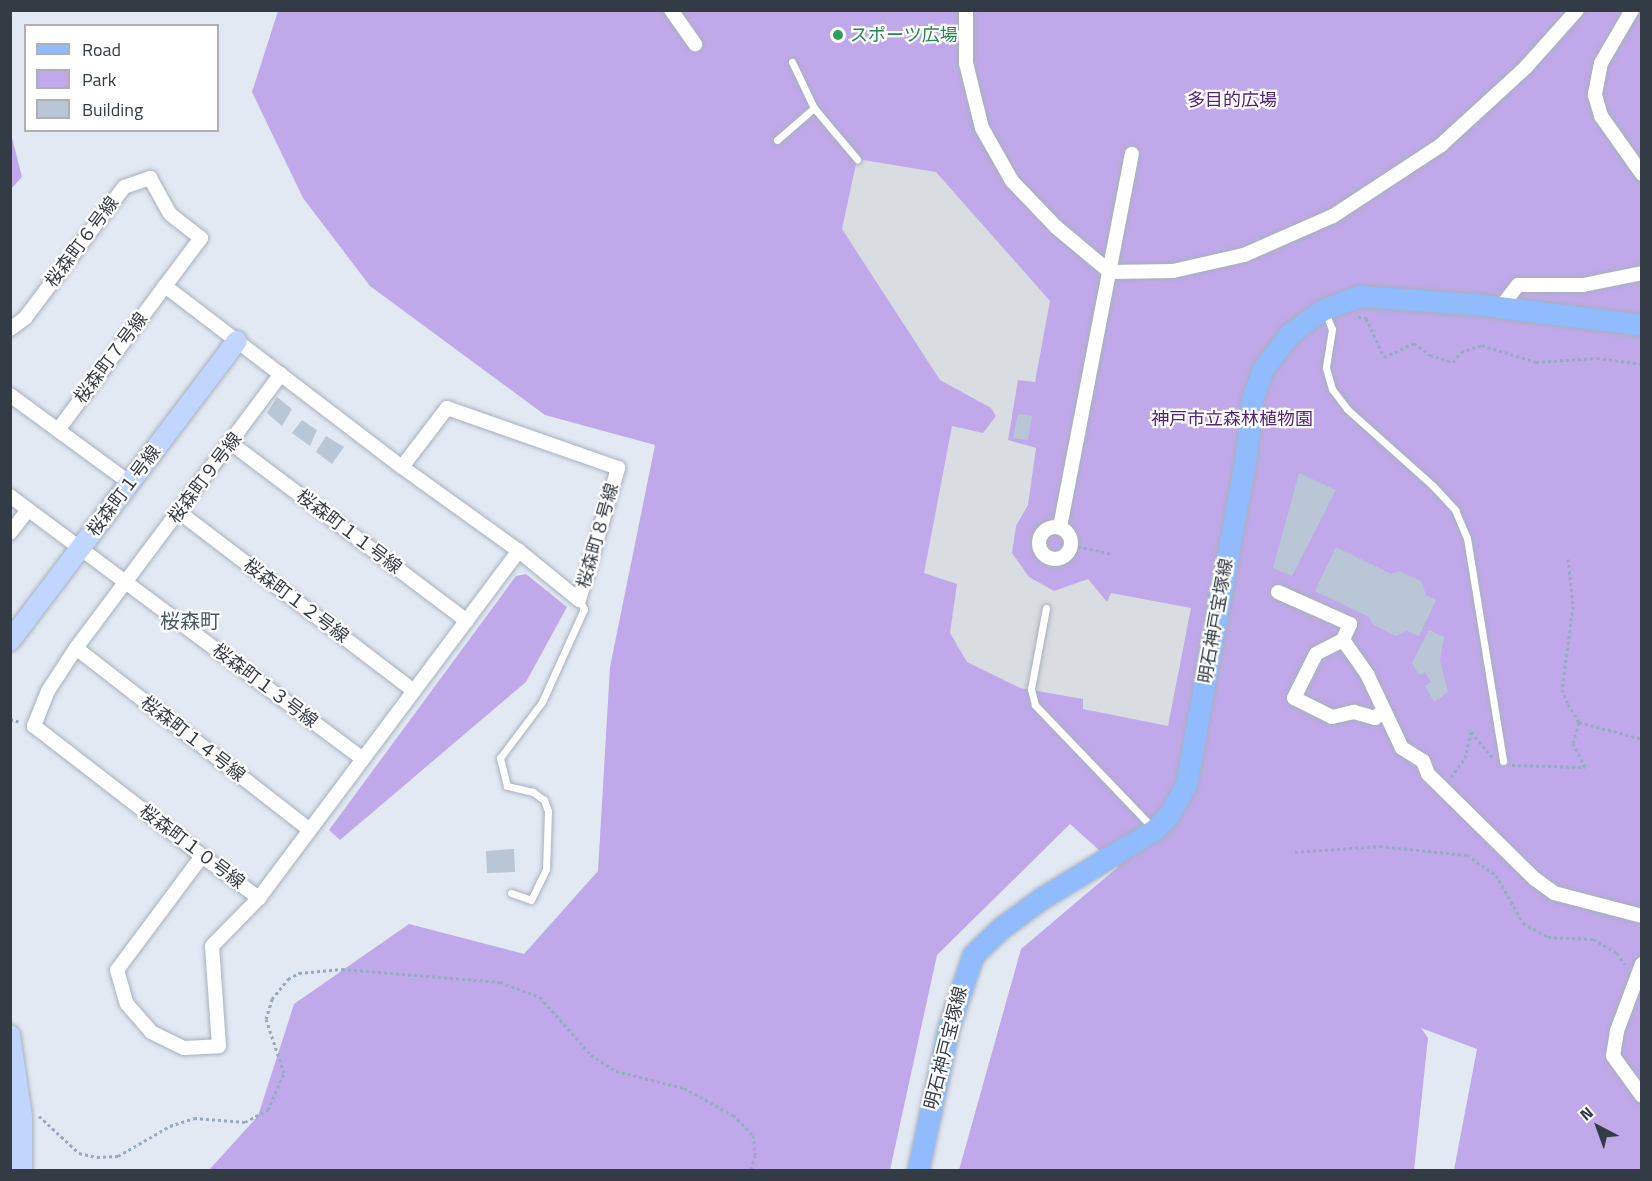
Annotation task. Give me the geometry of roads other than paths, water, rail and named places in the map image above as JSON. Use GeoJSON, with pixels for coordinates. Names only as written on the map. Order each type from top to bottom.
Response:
{"type":"FeatureCollection","features":[{"type":"Feature","properties":{"kind":"main road","name":"明石神戸宝塚線"},"geometry":{"type":"LineString","coordinates":[[918,1170],[949,1026],[973,955],[1001,927],[1042,898],[1154,830],[1168,816],[1186,785],[1246,456],[1252,399],[1263,369],[1290,333],[1323,309],[1359,296],[1410,297],[1641,325]]}},
{"type":"Feature","properties":{"kind":"street"},"geometry":{"type":"LineString","coordinates":[[671,10],[695,44]]}},
{"type":"Feature","properties":{"kind":"street"},"geometry":{"type":"LineString","coordinates":[[966,10],[966,63],[982,128],[1012,181],[1056,227],[1110,272],[1173,271],[1244,255],[1333,216],[1441,145],[1526,67],[1577,10]]}},
{"type":"Feature","properties":{"kind":"street"},"geometry":{"type":"LineString","coordinates":[[1632,10],[1601,63],[1595,95],[1601,116],[1641,174]]}},
{"type":"Feature","properties":{"kind":"street"},"geometry":{"type":"LineString","coordinates":[[1060,527],[1132,154]]}},
{"type":"Feature","properties":{"kind":"street","name":"桜森町６号線"},"geometry":{"type":"LineString","coordinates":[[10,329],[25,318],[124,187],[150,178],[170,214],[201,238],[165,286]]}},
{"type":"Feature","properties":{"kind":"street"},"geometry":{"type":"LineString","coordinates":[[1500,308],[1518,285],[1583,285],[1641,273]]}},
{"type":"Feature","properties":{"kind":"street"},"geometry":{"type":"LineString","coordinates":[[165,286],[237,341]]}},
{"type":"Feature","properties":{"kind":"street","name":"桜森町７号線"},"geometry":{"type":"LineString","coordinates":[[58,430],[165,286]]}},
{"type":"Feature","properties":{"kind":"street","name":"桜森町８号線"},"geometry":{"type":"LineString","coordinates":[[237,341],[402,467],[519,551],[579,600],[618,468],[447,408],[402,467]]}},
{"type":"Feature","properties":{"kind":"street","name":"桜森町１号線"},"geometry":{"type":"LineString","coordinates":[[10,641],[237,341]]}},
{"type":"Feature","properties":{"kind":"street","name":"桜森町９号線"},"geometry":{"type":"LineString","coordinates":[[128,581],[232,444],[281,374]]}},
{"type":"Feature","properties":{"kind":"street"},"geometry":{"type":"LineString","coordinates":[[10,395],[130,483]]}},
{"type":"Feature","properties":{"kind":"street","name":"桜森町１１号線"},"geometry":{"type":"LineString","coordinates":[[232,444],[467,621]]}},
{"type":"Feature","properties":{"kind":"street","name":"桜森町１３号線"},"geometry":{"type":"LineString","coordinates":[[10,496],[128,581],[363,759]]}},
{"type":"Feature","properties":{"kind":"street"},"geometry":{"type":"LineString","coordinates":[[10,533],[28,510]]}},
{"type":"Feature","properties":{"kind":"street","name":"桜森町１２号線"},"geometry":{"type":"LineString","coordinates":[[179,512],[414,691]]}},
{"type":"Feature","properties":{"kind":"street"},"geometry":{"type":"LineString","coordinates":[[1050,527],[1060,527],[1070,534],[1072,545],[1059,560],[1041,552],[1042,533],[1050,527]]}},
{"type":"Feature","properties":{"kind":"street","name":"桜森町１０号線"},"geometry":{"type":"LineString","coordinates":[[128,581],[76,648],[48,691],[34,726],[259,898],[519,551]]}},
{"type":"Feature","properties":{"kind":"street"},"geometry":{"type":"LineString","coordinates":[[1278,592],[1350,624],[1343,640],[1317,654],[1294,698],[1332,717],[1354,712],[1375,718],[1384,710]]}},
{"type":"Feature","properties":{"kind":"street"},"geometry":{"type":"LineString","coordinates":[[1343,640],[1367,674],[1402,748],[1423,761],[1428,774],[1554,893],[1641,916]]}},
{"type":"Feature","properties":{"kind":"street","name":"桜森町１４号線"},"geometry":{"type":"LineString","coordinates":[[76,648],[310,830]]}},
{"type":"Feature","properties":{"kind":"street"},"geometry":{"type":"LineString","coordinates":[[202,856],[117,970],[127,1004],[151,1032],[184,1048],[219,1046],[212,946],[259,898]]}},
{"type":"Feature","properties":{"kind":"street"},"geometry":{"type":"LineString","coordinates":[[1641,964],[1617,1031],[1613,1056],[1641,1096]]}},
{"type":"Feature","properties":{"kind":"street"},"geometry":{"type":"LineString","coordinates":[[10,1035],[22,1116],[22,1170]]}},
{"type":"Feature","properties":{"kind":"lane"},"geometry":{"type":"LineString","coordinates":[[792,62],[814,108],[857,159]]}},
{"type":"Feature","properties":{"kind":"lane"},"geometry":{"type":"LineString","coordinates":[[777,140],[814,108]]}},
{"type":"Feature","properties":{"kind":"lane"},"geometry":{"type":"LineString","coordinates":[[1323,309],[1332,329],[1326,368],[1332,389],[1347,409],[1433,486],[1455,510],[1467,538],[1503,760]]}},
{"type":"Feature","properties":{"kind":"lane"},"geometry":{"type":"LineString","coordinates":[[511,893],[531,900],[546,869],[549,811],[544,800],[533,792],[507,786],[500,758],[542,702],[584,609],[579,600]]}},
{"type":"Feature","properties":{"kind":"lane"},"geometry":{"type":"LineString","coordinates":[[1046,608],[1031,689],[1035,705],[1154,830]]}},
{"type":"Feature","properties":{"kind":"place","name":"スポーツ広場"},"geometry":{"type":"Point","coordinates":[838,35]}},
{"type":"Feature","properties":{"kind":"district","name":"桜森町"},"geometry":{"type":"Point","coordinates":[190,620]}},
{"type":"Feature","properties":{"kind":"park label","name":"多目的広場"},"geometry":{"type":"Point","coordinates":[1232,100]}},
{"type":"Feature","properties":{"kind":"park label","name":"神戸市立森林植物園"},"geometry":{"type":"Point","coordinates":[1232,419]}}]}
